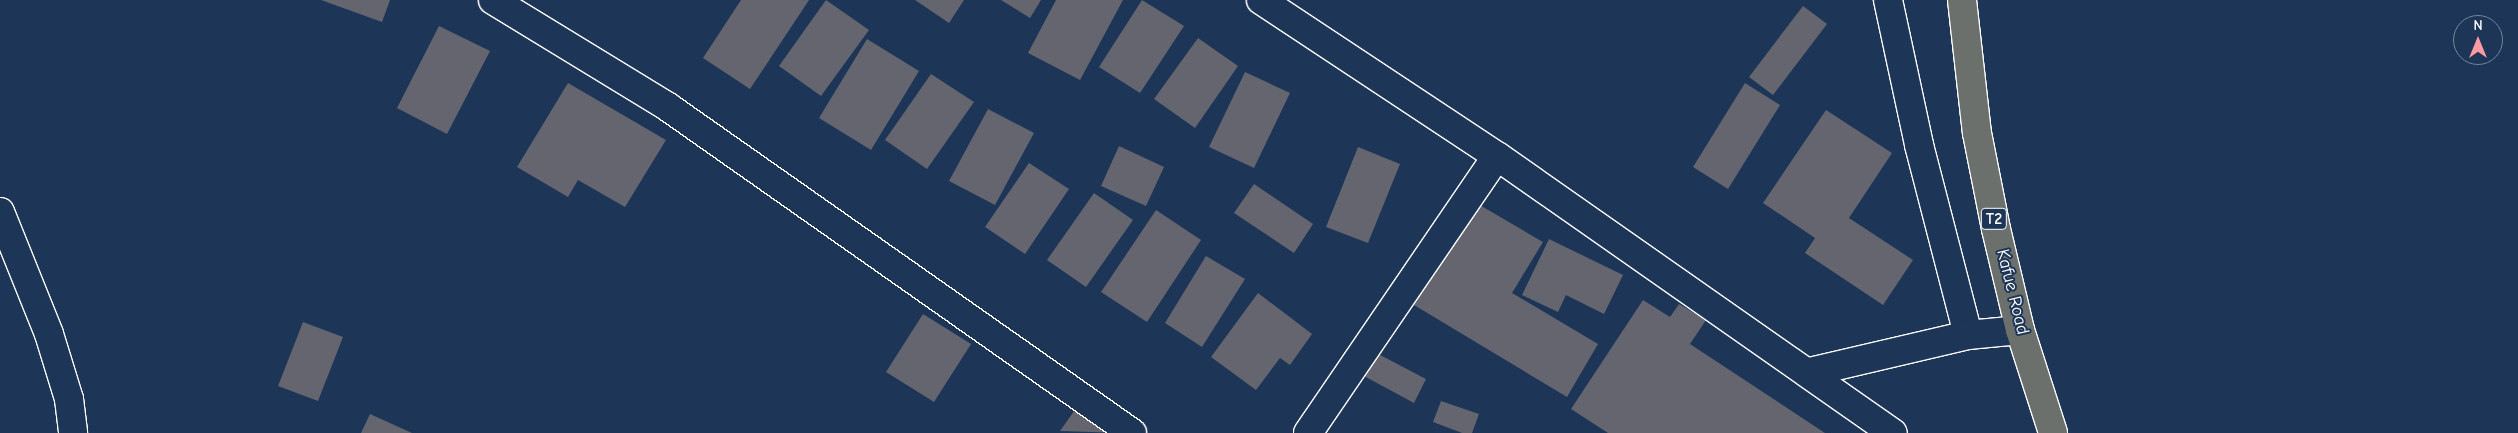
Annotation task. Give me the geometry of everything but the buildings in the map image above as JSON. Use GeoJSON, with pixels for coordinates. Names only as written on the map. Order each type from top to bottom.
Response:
{"type":"FeatureCollection","features":[{"type":"Feature","properties":{"kind":"highway","name":"Kafue Road"},"geometry":{"type":"LineString","coordinates":[[1962,0],[1977,133],[2020,330],[2053,433]]}},
{"type":"Feature","properties":{"kind":"street"},"geometry":{"type":"LineString","coordinates":[[493,0],[668,107],[1132,433]]}},
{"type":"Feature","properties":{"kind":"street"},"geometry":{"type":"LineString","coordinates":[[1261,0],[1497,156],[1810,372],[1893,433]]}},
{"type":"Feature","properties":{"kind":"street"},"geometry":{"type":"LineString","coordinates":[[1888,0],[1919,145],[1968,335]]}},
{"type":"Feature","properties":{"kind":"street"},"geometry":{"type":"LineString","coordinates":[[1308,433],[1497,156]]}},
{"type":"Feature","properties":{"kind":"street"},"geometry":{"type":"LineString","coordinates":[[0,212],[49,334],[69,399],[73,433]]}},
{"type":"Feature","properties":{"kind":"street"},"geometry":{"type":"LineString","coordinates":[[1810,372],[1968,335],[2020,330]]}}]}
